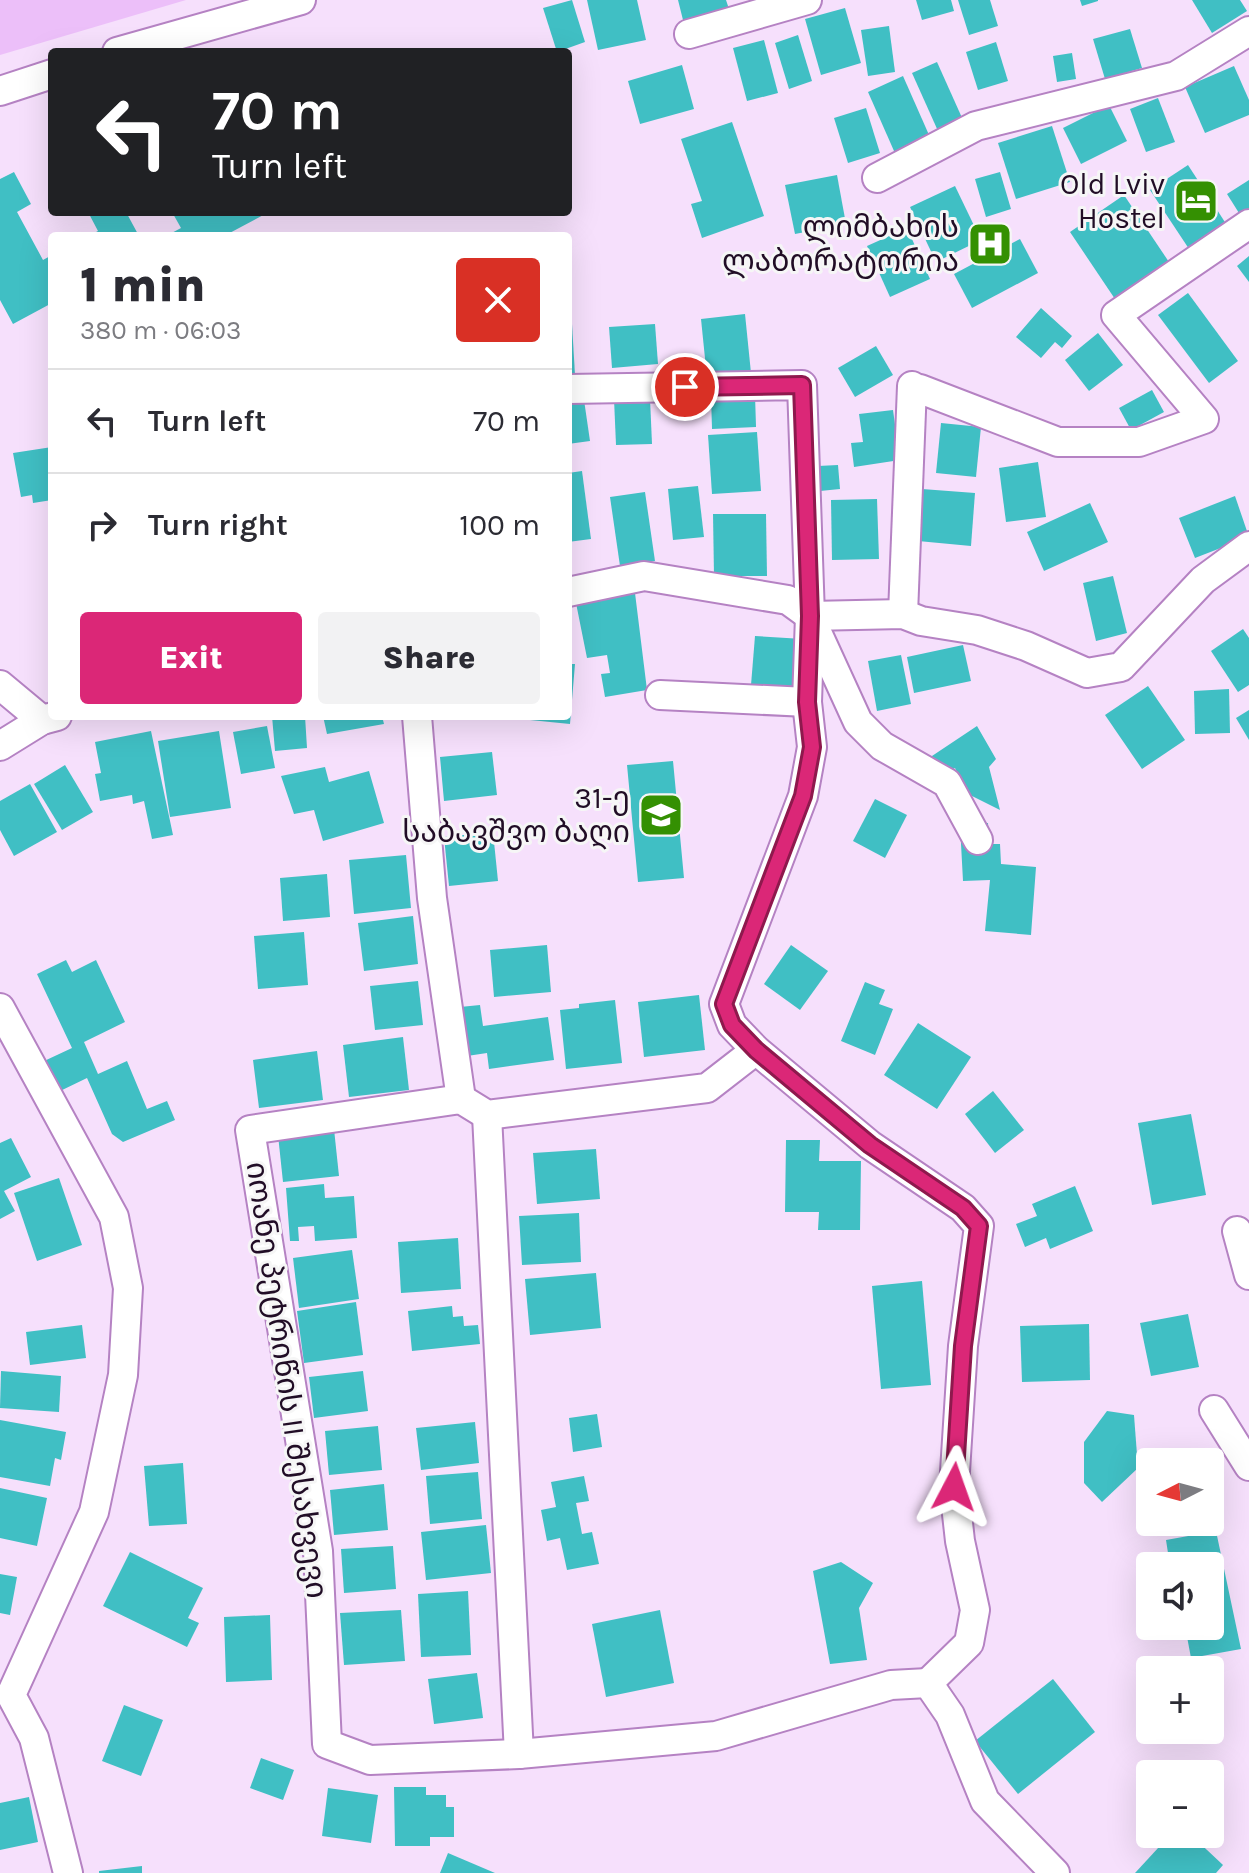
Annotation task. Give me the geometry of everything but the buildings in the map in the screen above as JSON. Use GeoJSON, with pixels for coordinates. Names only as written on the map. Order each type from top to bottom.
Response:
{"type":"FeatureCollection","features":[{"type":"Feature","properties":{"kind":"street"},"geometry":{"type":"LineString","coordinates":[[131,48],[301,0]]}},
{"type":"Feature","properties":{"kind":"street"},"geometry":{"type":"LineString","coordinates":[[689,34],[807,0]]}},
{"type":"Feature","properties":{"kind":"street"},"geometry":{"type":"LineString","coordinates":[[877,178],[976,126],[1176,76],[1249,31]]}},
{"type":"Feature","properties":{"kind":"street"},"geometry":{"type":"LineString","coordinates":[[0,91],[48,75]]}},
{"type":"Feature","properties":{"kind":"street"},"geometry":{"type":"LineString","coordinates":[[903,614],[916,387],[1058,442],[1139,442],[1204,419],[1116,315],[1249,224]]}},
{"type":"Feature","properties":{"kind":"street"},"geometry":{"type":"LineString","coordinates":[[572,389],[802,385],[810,616],[807,702],[812,747],[803,796],[724,1004],[732,1025],[756,1050],[870,1145],[963,1208],[979,1226],[963,1346],[954,1487],[960,1541],[975,1610],[969,1643],[928,1683],[950,1715],[985,1801],[1055,1873]]}},
{"type":"Feature","properties":{"kind":"street"},"geometry":{"type":"LineString","coordinates":[[810,616],[903,614],[1014,642],[1087,673],[1121,667],[1203,580],[1249,546]]}},
{"type":"Feature","properties":{"kind":"street"},"geometry":{"type":"LineString","coordinates":[[572,591],[644,576],[788,600],[810,616],[858,722],[882,746],[947,783],[978,840]]}},
{"type":"Feature","properties":{"kind":"street"},"geometry":{"type":"LineString","coordinates":[[0,685],[48,717]]}},
{"type":"Feature","properties":{"kind":"street"},"geometry":{"type":"LineString","coordinates":[[660,695],[807,702]]}},
{"type":"Feature","properties":{"kind":"street"},"geometry":{"type":"LineString","coordinates":[[0,746],[48,719]]}},
{"type":"Feature","properties":{"kind":"street"},"geometry":{"type":"LineString","coordinates":[[417,720],[432,898],[461,1099],[487,1115],[707,1088],[756,1050]]}},
{"type":"Feature","properties":{"kind":"street"},"geometry":{"type":"LineString","coordinates":[[0,1008],[10,1054],[114,1217],[128,1288],[123,1375],[94,1512],[5,1701],[34,1738],[68,1873]]}},
{"type":"Feature","properties":{"kind":"street","name":"იოანე პეტრიწის II შესახვევი"},"geometry":{"type":"LineString","coordinates":[[461,1099],[250,1130],[318,1551],[327,1744],[370,1760],[519,1754],[716,1736],[891,1685],[928,1683]]}},
{"type":"Feature","properties":{"kind":"street"},"geometry":{"type":"LineString","coordinates":[[487,1115],[519,1754]]}},
{"type":"Feature","properties":{"kind":"street"},"geometry":{"type":"LineString","coordinates":[[1237,1231],[1249,1275]]}},
{"type":"Feature","properties":{"kind":"street"},"geometry":{"type":"LineString","coordinates":[[1214,1410],[1249,1466]]}},
{"type":"Feature","properties":{"kind":"shaded area"},"geometry":{"type":"Polygon","coordinates":[[[0,0],[186,0],[0,55],[0,0]]]}},
{"type":"Feature","properties":{"kind":"place","name":"Old Lviv Hostel"},"geometry":{"type":"Point","coordinates":[1196,201]}},
{"type":"Feature","properties":{"kind":"place","name":"ლიმბახის ლაბორატორია"},"geometry":{"type":"Point","coordinates":[990,244]}},
{"type":"Feature","properties":{"kind":"place","name":"31-ე საბავშვო ბაღი"},"geometry":{"type":"Point","coordinates":[661,815]}},
{"type":"Feature","properties":{"kind":"route"},"geometry":{"type":"LineString","coordinates":[[685,387],[802,385],[810,616],[807,702],[812,747],[803,796],[724,1004],[732,1025],[756,1050],[870,1145],[963,1208],[979,1226],[963,1346],[954,1487]]}}]}
